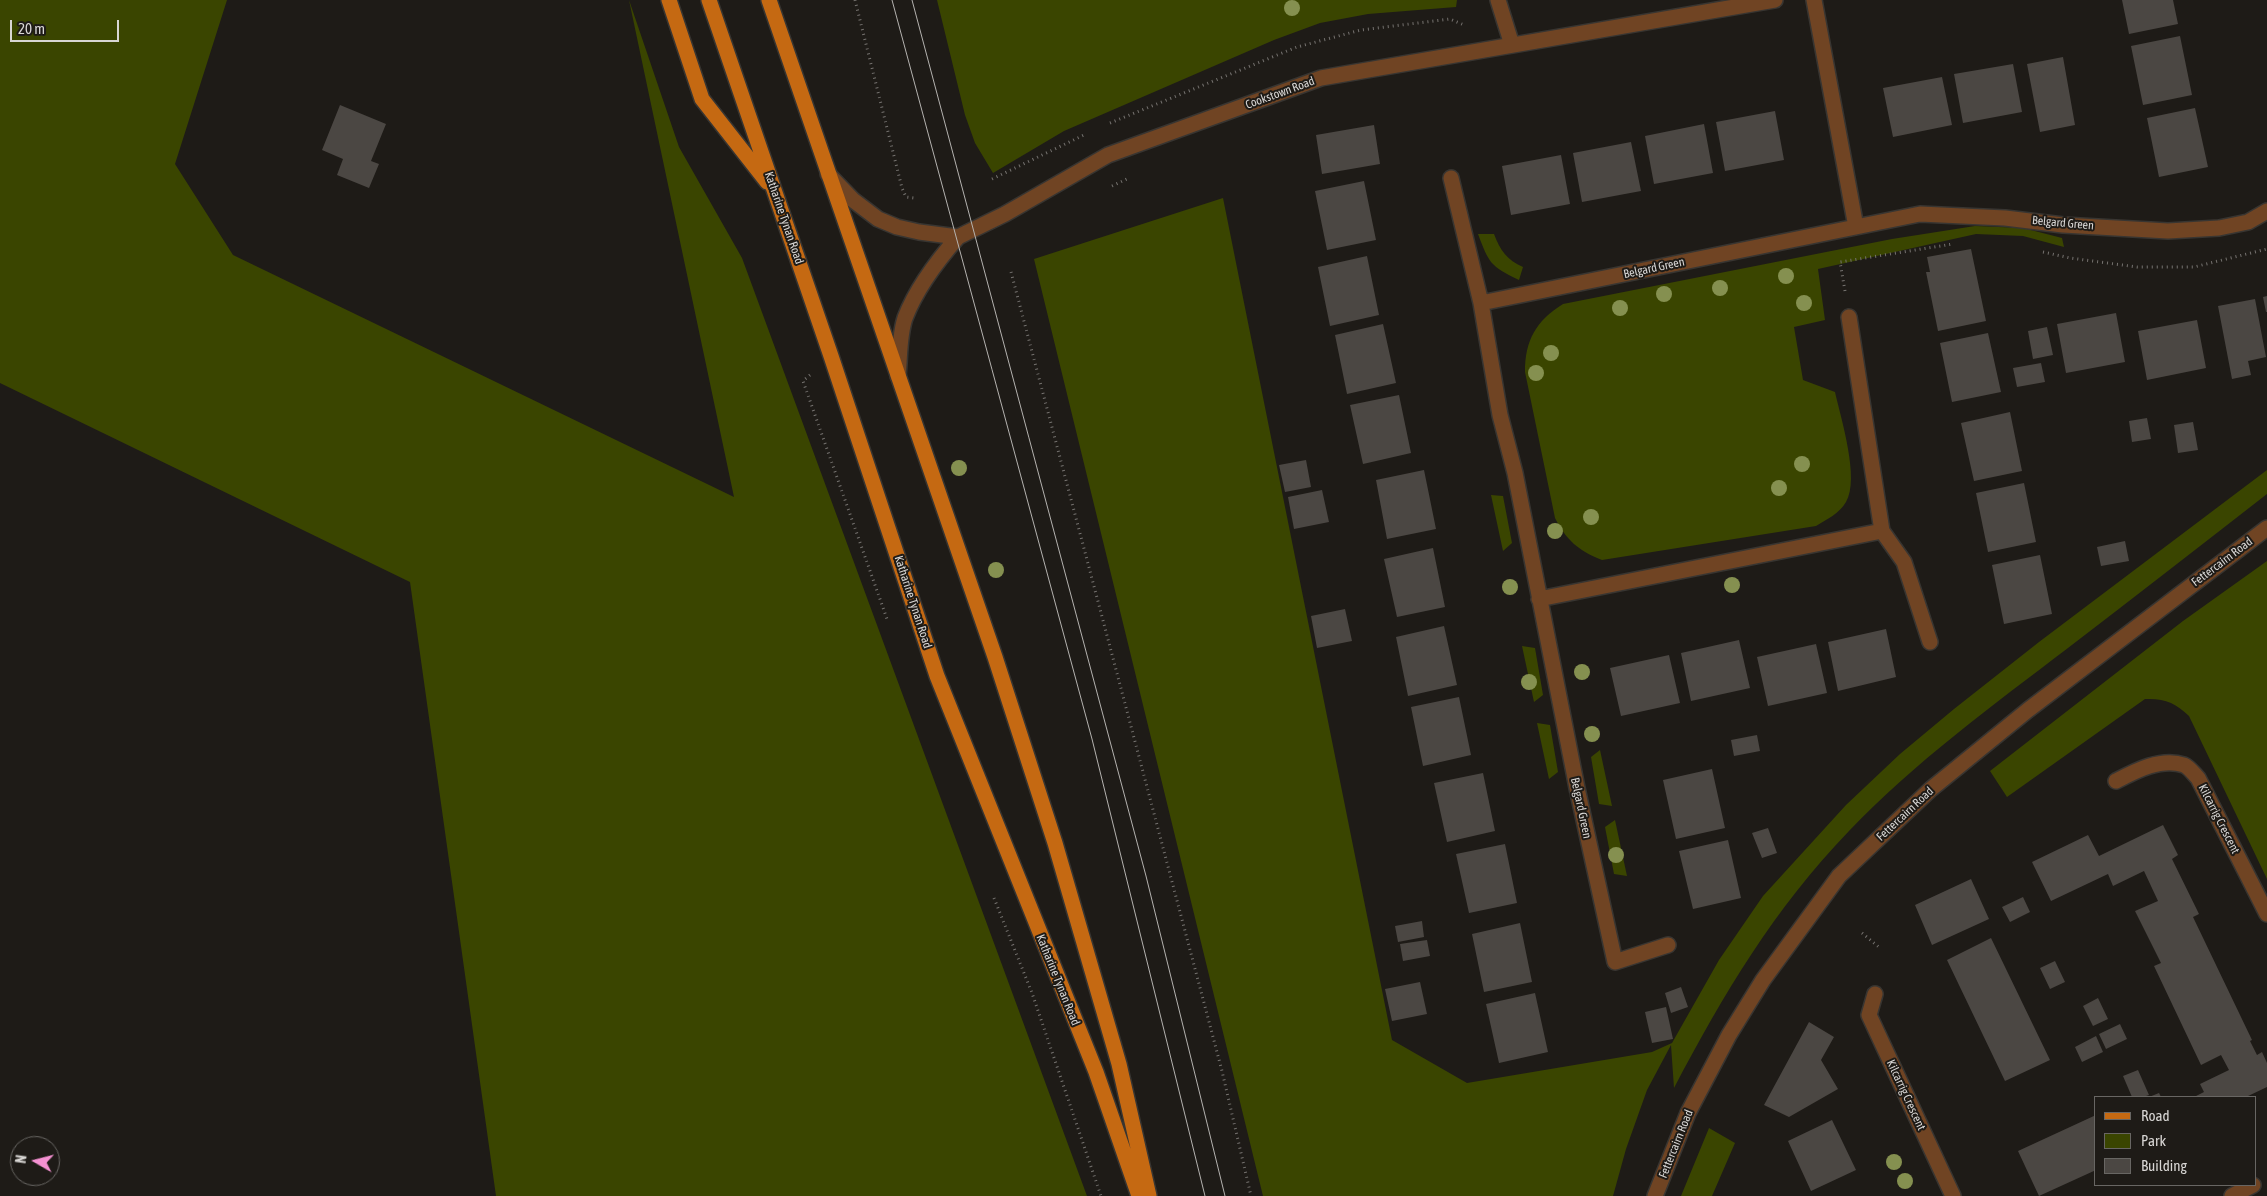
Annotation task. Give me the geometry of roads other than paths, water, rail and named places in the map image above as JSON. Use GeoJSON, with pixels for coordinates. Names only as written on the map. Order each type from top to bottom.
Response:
{"type":"FeatureCollection","features":[{"type":"Feature","properties":{"kind":"main road"},"geometry":{"type":"LineString","coordinates":[[669,0],[702,99],[774,191]]}},
{"type":"Feature","properties":{"kind":"main road","name":"Katharine Tynan Road"},"geometry":{"type":"LineString","coordinates":[[708,0],[937,676],[1096,1072],[1139,1196]]}},
{"type":"Feature","properties":{"kind":"main road"},"geometry":{"type":"LineString","coordinates":[[769,0],[998,666],[1055,843],[1119,1064],[1149,1196]]}},
{"type":"Feature","properties":{"kind":"street"},"geometry":{"type":"LineString","coordinates":[[1498,0],[1512,46]]}},
{"type":"Feature","properties":{"kind":"street","name":"Cookstown Road"},"geometry":{"type":"LineString","coordinates":[[958,237],[1005,214],[1108,155],[1321,78],[1775,0]]}},
{"type":"Feature","properties":{"kind":"street"},"geometry":{"type":"LineString","coordinates":[[1814,0],[1856,227]]}},
{"type":"Feature","properties":{"kind":"street"},"geometry":{"type":"LineString","coordinates":[[827,173],[854,200],[878,218],[897,227],[958,237]]}},
{"type":"Feature","properties":{"kind":"street","name":"Belgard Green"},"geometry":{"type":"LineString","coordinates":[[1451,178],[1480,303],[1500,415],[1515,473],[1578,797],[1615,962],[1668,945]]}},
{"type":"Feature","properties":{"kind":"street","name":"Belgard Green"},"geometry":{"type":"LineString","coordinates":[[1480,303],[1920,214],[2004,218],[2063,225],[2189,230],[2219,228],[2248,222],[2267,211]]}},
{"type":"Feature","properties":{"kind":"street"},"geometry":{"type":"LineString","coordinates":[[898,376],[900,344],[905,318],[933,266],[958,237]]}},
{"type":"Feature","properties":{"kind":"street"},"geometry":{"type":"LineString","coordinates":[[1850,316],[1882,531],[1904,562],[1930,642]]}},
{"type":"Feature","properties":{"kind":"street","name":"Fettercairn Road"},"geometry":{"type":"LineString","coordinates":[[1655,1196],[1688,1113],[1729,1035],[1763,980],[1839,876],[1931,789],[2028,710],[2267,528]]}},
{"type":"Feature","properties":{"kind":"street"},"geometry":{"type":"LineString","coordinates":[[1539,599],[1882,531]]}},
{"type":"Feature","properties":{"kind":"street","name":"Kilcarrig Crescent"},"geometry":{"type":"LineString","coordinates":[[2116,781],[2150,765],[2170,763],[2185,766],[2198,778],[2267,914]]}},
{"type":"Feature","properties":{"kind":"street","name":"Kilcarrig Crescent"},"geometry":{"type":"LineString","coordinates":[[1875,994],[1869,1015],[1953,1196]]}},
{"type":"Feature","properties":{"kind":"street"},"geometry":{"type":"LineString","coordinates":[[2232,1196],[2251,1186]]}},
{"type":"Feature","properties":{"kind":"tram line"},"geometry":{"type":"LineString","coordinates":[[892,0],[1092,739],[1205,1196]]}},
{"type":"Feature","properties":{"kind":"tram line"},"geometry":{"type":"LineString","coordinates":[[912,0],[1146,876],[1225,1196]]}}]}
